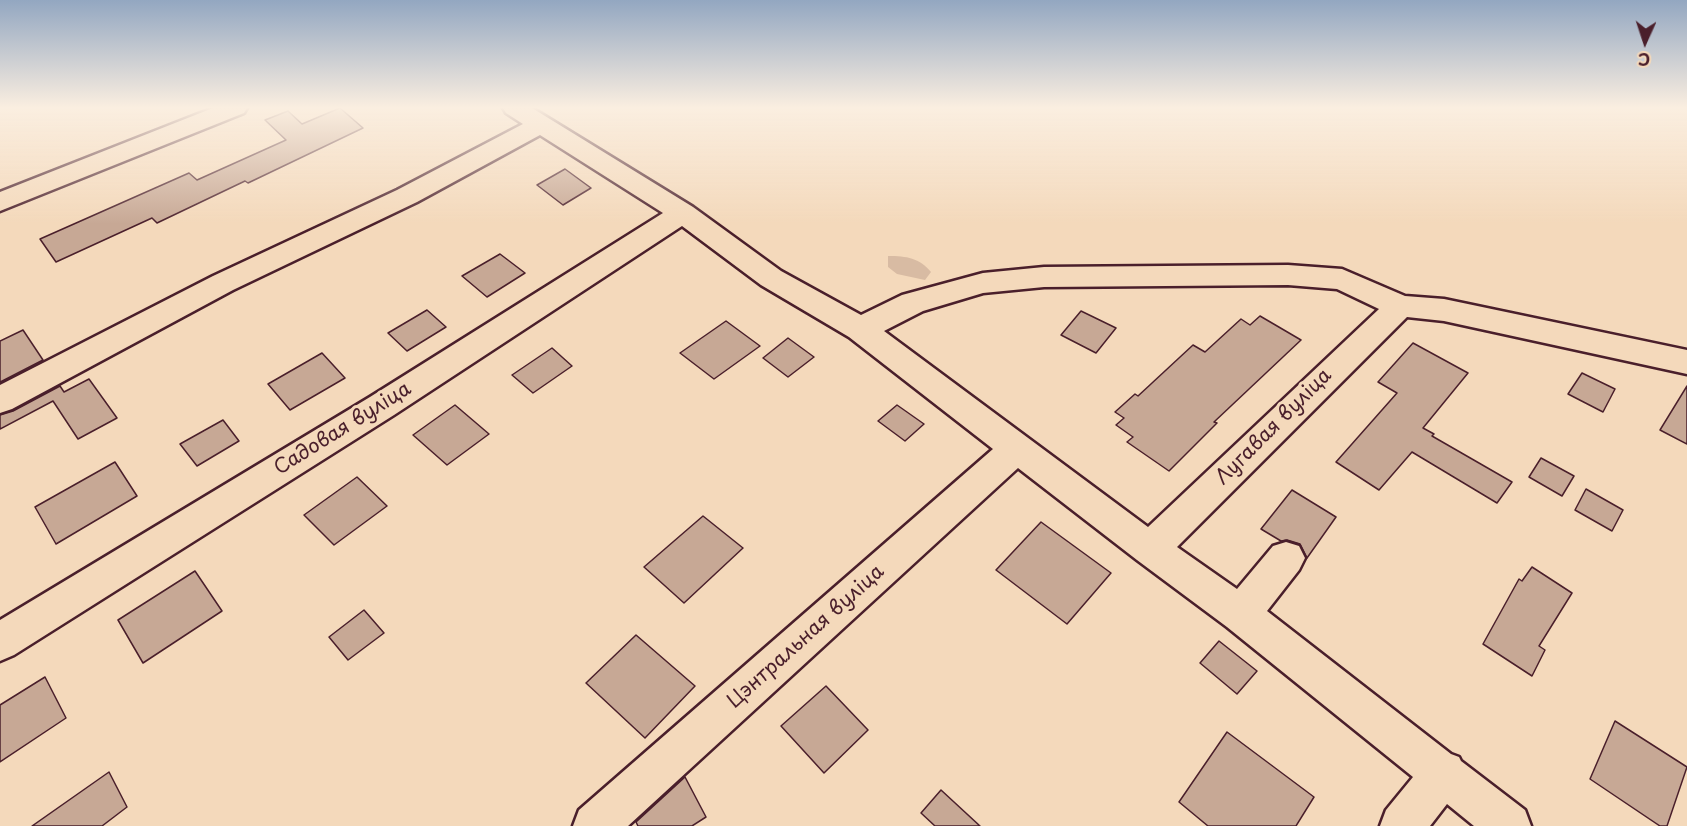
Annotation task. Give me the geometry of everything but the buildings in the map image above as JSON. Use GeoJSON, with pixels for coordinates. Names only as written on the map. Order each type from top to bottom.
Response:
{"type":"FeatureCollection","features":[{"type":"Feature","properties":{"kind":"street"},"geometry":{"type":"LineString","coordinates":[[0,202],[139,147]]}},
{"type":"Feature","properties":{"kind":"street"},"geometry":{"type":"LineString","coordinates":[[0,400],[223,283],[407,196],[499,147]]}},
{"type":"Feature","properties":{"kind":"street"},"geometry":{"type":"LineString","coordinates":[[577,147],[683,213],[771,278],[860,329],[1150,549],[1240,614],[1509,826]]}},
{"type":"Feature","properties":{"kind":"street","name":"Садовая вуліца"},"geometry":{"type":"LineString","coordinates":[[0,642],[382,406],[683,213]]}},
{"type":"Feature","properties":{"kind":"street"},"geometry":{"type":"LineString","coordinates":[[860,329],[913,303],[973,286],[1044,277],[1288,274],[1342,279],[1400,306],[1444,310],[1687,362]]}},
{"type":"Feature","properties":{"kind":"street","name":"Лугавая вуліца"},"geometry":{"type":"LineString","coordinates":[[1150,549],[1400,306]]}},
{"type":"Feature","properties":{"kind":"street","name":"Цэнтральная вуліца"},"geometry":{"type":"LineString","coordinates":[[595,826],[1017,448]]}},
{"type":"Feature","properties":{"kind":"street"},"geometry":{"type":"LineString","coordinates":[[1240,614],[1286,558]]}},
{"type":"Feature","properties":{"kind":"street"},"geometry":{"type":"LineString","coordinates":[[1402,826],[1443,772]]}},
{"type":"Feature","properties":{"kind":"shaded area"},"geometry":{"type":"Polygon","coordinates":[[[888,256],[912,259],[931,272],[925,280],[897,274],[888,267],[888,256]]]}}]}
